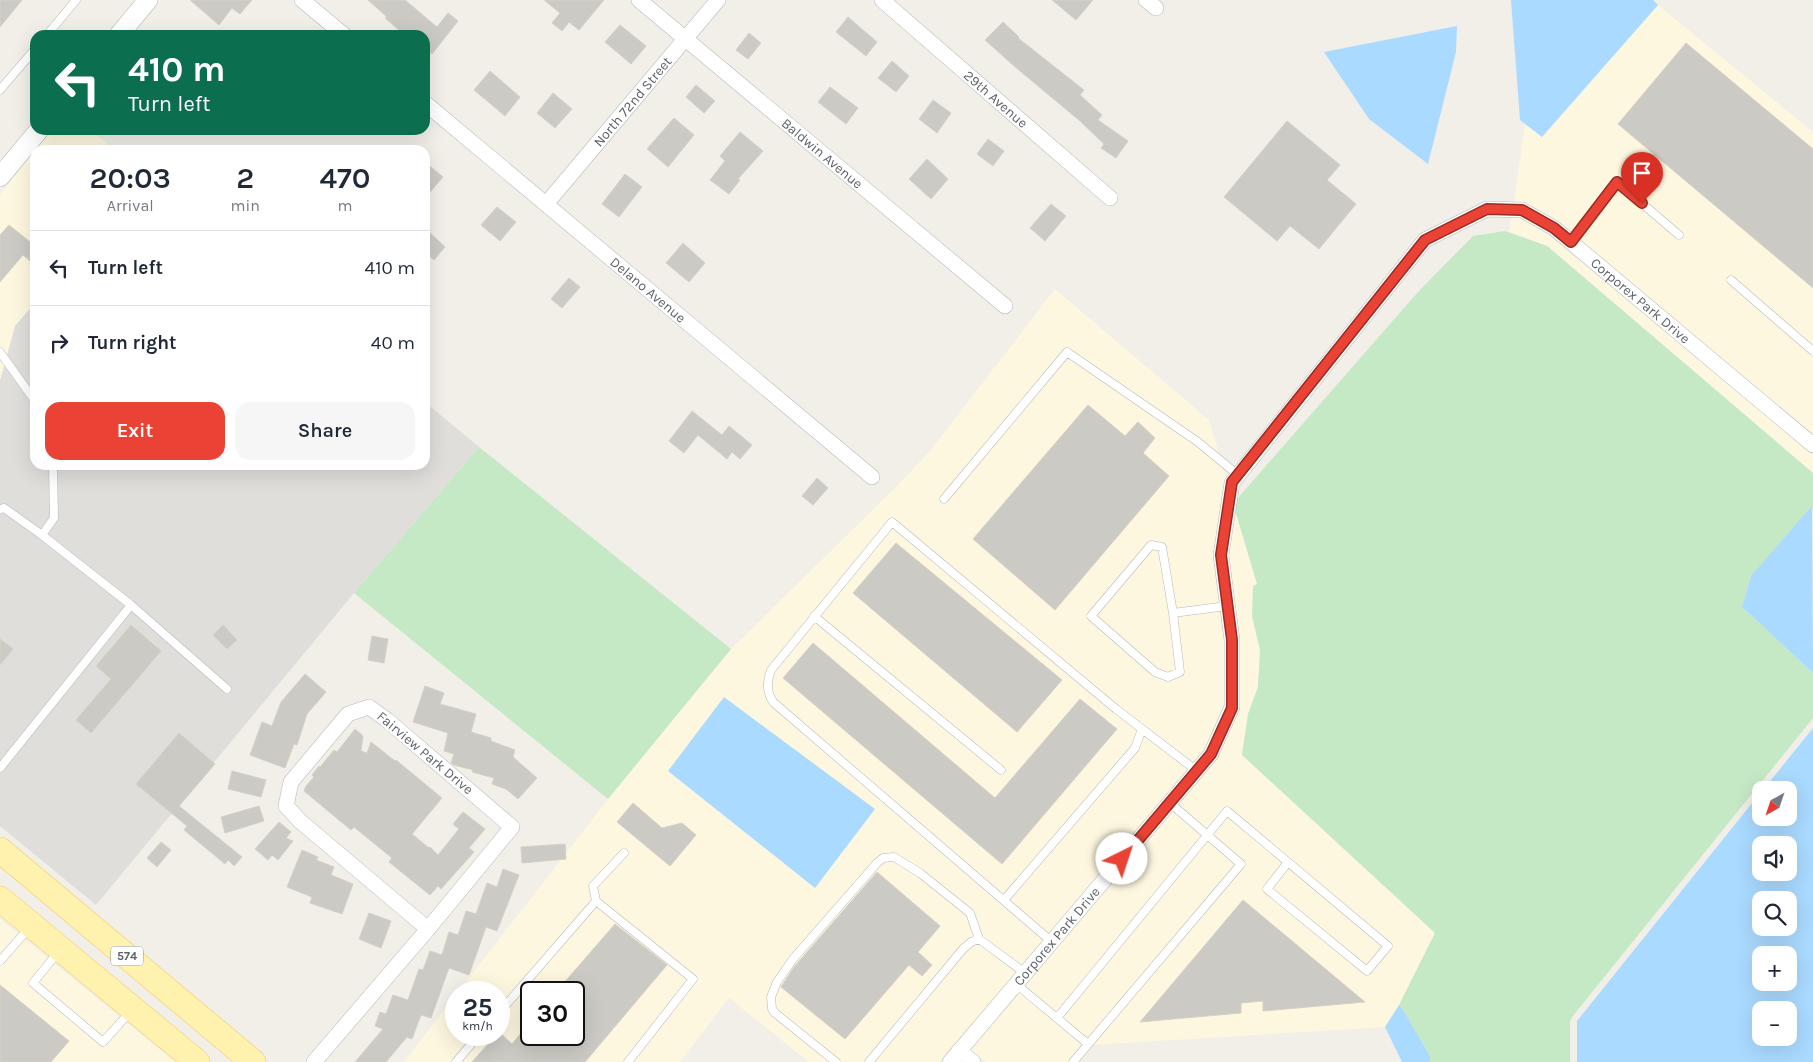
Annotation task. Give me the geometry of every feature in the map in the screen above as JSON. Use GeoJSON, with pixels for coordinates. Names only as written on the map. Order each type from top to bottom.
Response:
{"type":"FeatureCollection","features":[{"type":"Feature","properties":{"kind":"main road","name":"574"},"geometry":{"type":"LineString","coordinates":[[0,850],[253,1062]]}},
{"type":"Feature","properties":{"kind":"main road"},"geometry":{"type":"LineString","coordinates":[[0,899],[133,1008],[187,1057]]}},
{"type":"Feature","properties":{"kind":"street"},"geometry":{"type":"LineString","coordinates":[[123,30],[148,0]]}},
{"type":"Feature","properties":{"kind":"street"},"geometry":{"type":"LineString","coordinates":[[302,0],[338,30]]}},
{"type":"Feature","properties":{"kind":"street","name":"Baldwin Avenue"},"geometry":{"type":"LineString","coordinates":[[639,0],[1005,306]]}},
{"type":"Feature","properties":{"kind":"street","name":"North 72nd Street"},"geometry":{"type":"LineString","coordinates":[[546,204],[718,0]]}},
{"type":"Feature","properties":{"kind":"street","name":"29th Avenue"},"geometry":{"type":"LineString","coordinates":[[882,0],[1110,198]]}},
{"type":"Feature","properties":{"kind":"street","name":"Delano Avenue"},"geometry":{"type":"LineString","coordinates":[[430,107],[872,477]]}},
{"type":"Feature","properties":{"kind":"street"},"geometry":{"type":"LineString","coordinates":[[0,177],[35,135]]}},
{"type":"Feature","properties":{"kind":"street","name":"Corporex Park Drive"},"geometry":{"type":"LineString","coordinates":[[955,1056],[1211,754],[1232,708],[1232,640],[1221,555],[1232,482],[1425,240],[1487,209],[1522,210],[1554,228],[1813,445]]}},
{"type":"Feature","properties":{"kind":"street","name":"Fairview Park Drive"},"geometry":{"type":"LineString","coordinates":[[314,1062],[428,929],[512,827],[387,720],[369,707],[348,714],[290,782],[286,806],[301,822],[428,929]]}},
{"type":"Feature","properties":{"kind":"street"},"geometry":{"type":"LineString","coordinates":[[955,1056],[973,1062]]}},
{"type":"Feature","properties":{"kind":"lane"},"geometry":{"type":"LineString","coordinates":[[51,30],[76,0]]}},
{"type":"Feature","properties":{"kind":"lane"},"geometry":{"type":"LineString","coordinates":[[0,90],[30,55]]}},
{"type":"Feature","properties":{"kind":"lane"},"geometry":{"type":"LineString","coordinates":[[1571,242],[1617,182],[1679,235]]}},
{"type":"Feature","properties":{"kind":"lane"},"geometry":{"type":"LineString","coordinates":[[1731,280],[1813,351]]}},
{"type":"Feature","properties":{"kind":"lane"},"geometry":{"type":"LineString","coordinates":[[0,352],[30,394]]}},
{"type":"Feature","properties":{"kind":"lane"},"geometry":{"type":"LineString","coordinates":[[944,499],[1067,352],[1198,442],[1238,475]]}},
{"type":"Feature","properties":{"kind":"lane"},"geometry":{"type":"LineString","coordinates":[[42,535],[54,518],[53,470]]}},
{"type":"Feature","properties":{"kind":"lane"},"geometry":{"type":"LineString","coordinates":[[0,509],[4,508],[42,535],[131,605],[227,689]]}},
{"type":"Feature","properties":{"kind":"lane"},"geometry":{"type":"LineString","coordinates":[[1052,942],[773,702],[768,694],[767,683],[771,670],[892,522],[1142,729],[1197,771]]}},
{"type":"Feature","properties":{"kind":"lane"},"geometry":{"type":"LineString","coordinates":[[1151,545],[1162,547],[1173,613],[1180,672],[1168,676],[1155,672],[1091,616],[1151,545]]}},
{"type":"Feature","properties":{"kind":"lane"},"geometry":{"type":"LineString","coordinates":[[0,768],[131,605]]}},
{"type":"Feature","properties":{"kind":"lane"},"geometry":{"type":"LineString","coordinates":[[1173,613],[1227,606]]}},
{"type":"Feature","properties":{"kind":"lane"},"geometry":{"type":"LineString","coordinates":[[814,616],[1001,770]]}},
{"type":"Feature","properties":{"kind":"lane"},"geometry":{"type":"LineString","coordinates":[[1004,900],[1135,748],[1142,729]]}},
{"type":"Feature","properties":{"kind":"lane"},"geometry":{"type":"LineString","coordinates":[[1074,1062],[1241,864],[1170,803]]}},
{"type":"Feature","properties":{"kind":"lane"},"geometry":{"type":"LineString","coordinates":[[1057,1018],[1227,811],[1288,862],[1388,946],[1367,971],[1267,889],[1288,862]]}},
{"type":"Feature","properties":{"kind":"lane"},"geometry":{"type":"LineString","coordinates":[[624,853],[593,886],[596,901],[693,980],[628,1062]]}},
{"type":"Feature","properties":{"kind":"lane"},"geometry":{"type":"LineString","coordinates":[[836,1062],[775,1013],[772,1009],[771,996],[777,982],[793,959],[877,863],[883,858],[894,857],[920,873],[970,913],[979,940],[1021,979],[1057,1018],[1088,1044]]}},
{"type":"Feature","properties":{"kind":"lane"},"geometry":{"type":"LineString","coordinates":[[510,1000],[596,901]]}},
{"type":"Feature","properties":{"kind":"lane"},"geometry":{"type":"LineString","coordinates":[[0,961],[32,925]]}},
{"type":"Feature","properties":{"kind":"lane"},"geometry":{"type":"LineString","coordinates":[[869,1062],[963,949],[970,942],[979,940]]}},
{"type":"Feature","properties":{"kind":"lane"},"geometry":{"type":"LineString","coordinates":[[61,949],[33,983],[103,1042],[133,1008]]}},
{"type":"Feature","properties":{"kind":"lane"},"geometry":{"type":"LineString","coordinates":[[456,1062],[470,1046]]}},
{"type":"Feature","properties":{"kind":"shaded area"},"geometry":{"type":"Polygon","coordinates":[[[1658,5],[1813,132],[1813,434],[1559,222],[1526,203],[1514,202],[1525,124],[1542,137],[1658,5]]]}},
{"type":"Feature","properties":{"kind":"shaded area"},"geometry":{"type":"Polygon","coordinates":[[[46,135],[97,135],[108,145],[38,145],[46,135]]]}},
{"type":"Feature","properties":{"kind":"shaded area"},"geometry":{"type":"Polygon","coordinates":[[[30,156],[30,309],[15,326],[0,381],[0,195],[30,156]]]}},
{"type":"Feature","properties":{"kind":"shaded area"},"geometry":{"type":"Polygon","coordinates":[[[1511,218],[1519,218],[1549,235],[1813,455],[1813,473],[1548,246],[1509,232],[1511,218]]]}},
{"type":"Feature","properties":{"kind":"shaded area"},"geometry":{"type":"Polygon","coordinates":[[[1055,289],[1209,420],[1226,478],[1213,557],[1224,642],[1224,707],[1205,751],[940,1062],[809,1062],[729,998],[680,1062],[404,1062],[445,1009],[445,1046],[510,1046],[510,981],[467,981],[608,799],[731,649],[894,489],[930,451],[1055,289]]]}},
{"type":"Feature","properties":{"kind":"shaded area"},"geometry":{"type":"Polygon","coordinates":[[[30,309],[30,470],[430,470],[430,406],[479,447],[354,593],[96,905],[0,826],[0,381],[15,326],[30,309]]]}},
{"type":"Feature","properties":{"kind":"shaded area"},"geometry":{"type":"Polygon","coordinates":[[[1235,510],[1257,584],[1252,616],[1260,650],[1258,687],[1248,714],[1242,755],[1435,933],[1399,1005],[1385,1027],[1092,1045],[1078,1062],[986,1062],[970,1049],[1218,757],[1240,706],[1239,638],[1229,555],[1235,510]]]}},
{"type":"Feature","properties":{"kind":"shaded area"},"geometry":{"type":"Polygon","coordinates":[[[0,919],[175,1062],[0,1062],[0,919]]]}},
{"type":"Feature","properties":{"kind":"green space"},"geometry":{"type":"Polygon","coordinates":[[[1505,231],[1547,246],[1813,473],[1813,507],[1751,576],[1742,607],[1813,671],[1813,718],[1762,781],[1752,781],[1752,794],[1572,1017],[1570,1022],[1570,1062],[1430,1062],[1430,1056],[1399,1005],[1435,933],[1242,755],[1248,714],[1258,687],[1260,650],[1252,616],[1253,586],[1257,584],[1235,510],[1237,499],[1418,292],[1473,236],[1505,231]]]}},
{"type":"Feature","properties":{"kind":"green space"},"geometry":{"type":"Polygon","coordinates":[[[479,447],[731,649],[608,799],[354,593],[479,447]]]}},
{"type":"Feature","properties":{"kind":"water"},"geometry":{"type":"Polygon","coordinates":[[[1511,0],[1653,0],[1658,5],[1542,137],[1520,120],[1511,0]]]}},
{"type":"Feature","properties":{"kind":"water"},"geometry":{"type":"Polygon","coordinates":[[[1457,26],[1456,52],[1428,164],[1369,119],[1324,52],[1457,26]]]}},
{"type":"Feature","properties":{"kind":"water"},"geometry":{"type":"Polygon","coordinates":[[[1812,506],[1812,672],[1742,607],[1751,576],[1812,506]]]}},
{"type":"Feature","properties":{"kind":"water"},"geometry":{"type":"Polygon","coordinates":[[[724,697],[875,809],[815,888],[668,771],[724,697]]]}},
{"type":"Feature","properties":{"kind":"water"},"geometry":{"type":"Polygon","coordinates":[[[1813,728],[1813,1062],[1577,1062],[1577,1021],[1752,803],[1752,826],[1798,826],[1798,781],[1770,781],[1813,728]]]}},
{"type":"Feature","properties":{"kind":"water"},"geometry":{"type":"Polygon","coordinates":[[[1399,1005],[1430,1056],[1430,1062],[1402,1062],[1385,1027],[1399,1005]]]}},
{"type":"Feature","properties":{"kind":"building"},"geometry":{"type":"Polygon","coordinates":[[[0,0],[22,0],[0,27],[0,0]]]}},
{"type":"Feature","properties":{"kind":"building"},"geometry":{"type":"Polygon","coordinates":[[[190,0],[252,0],[240,14],[232,8],[219,25],[190,0]]]}},
{"type":"Feature","properties":{"kind":"building"},"geometry":{"type":"Polygon","coordinates":[[[368,0],[405,0],[437,27],[448,13],[458,21],[432,54],[430,53],[430,30],[399,30],[385,18],[387,17],[368,0]]]}},
{"type":"Feature","properties":{"kind":"building"},"geometry":{"type":"Polygon","coordinates":[[[544,0],[604,0],[579,30],[569,22],[562,31],[552,23],[560,13],[544,0]]]}},
{"type":"Feature","properties":{"kind":"building"},"geometry":{"type":"Polygon","coordinates":[[[1052,0],[1093,0],[1076,20],[1052,0]]]}},
{"type":"Feature","properties":{"kind":"building"},"geometry":{"type":"Polygon","coordinates":[[[848,17],[877,42],[866,56],[836,32],[848,17]]]}},
{"type":"Feature","properties":{"kind":"building"},"geometry":{"type":"Polygon","coordinates":[[[1003,22],[1018,38],[1084,90],[1080,95],[1102,115],[1098,120],[1128,141],[1116,158],[1101,148],[1104,144],[1080,121],[985,40],[1003,22]]]}},
{"type":"Feature","properties":{"kind":"building"},"geometry":{"type":"Polygon","coordinates":[[[620,25],[646,46],[631,64],[605,42],[620,25]]]}},
{"type":"Feature","properties":{"kind":"building"},"geometry":{"type":"Polygon","coordinates":[[[749,33],[761,43],[748,59],[736,50],[749,33]]]}},
{"type":"Feature","properties":{"kind":"building"},"geometry":{"type":"Polygon","coordinates":[[[1686,43],[1813,149],[1813,288],[1618,124],[1686,43]]]}},
{"type":"Feature","properties":{"kind":"building"},"geometry":{"type":"Polygon","coordinates":[[[892,61],[909,76],[896,92],[878,78],[892,61]]]}},
{"type":"Feature","properties":{"kind":"building"},"geometry":{"type":"Polygon","coordinates":[[[490,71],[520,97],[505,116],[474,90],[490,71]]]}},
{"type":"Feature","properties":{"kind":"building"},"geometry":{"type":"Polygon","coordinates":[[[696,85],[715,101],[704,113],[686,97],[696,85]]]}},
{"type":"Feature","properties":{"kind":"building"},"geometry":{"type":"Polygon","coordinates":[[[830,87],[858,108],[846,124],[818,102],[830,87]]]}},
{"type":"Feature","properties":{"kind":"building"},"geometry":{"type":"Polygon","coordinates":[[[553,93],[572,109],[555,128],[537,113],[553,93]]]}},
{"type":"Feature","properties":{"kind":"building"},"geometry":{"type":"Polygon","coordinates":[[[933,100],[951,113],[937,133],[919,119],[933,100]]]}},
{"type":"Feature","properties":{"kind":"building"},"geometry":{"type":"Polygon","coordinates":[[[674,118],[694,135],[668,167],[647,149],[674,118]]]}},
{"type":"Feature","properties":{"kind":"building"},"geometry":{"type":"Polygon","coordinates":[[[1287,121],[1340,165],[1327,180],[1356,204],[1319,249],[1290,226],[1277,241],[1224,197],[1287,121]]]}},
{"type":"Feature","properties":{"kind":"building"},"geometry":{"type":"Polygon","coordinates":[[[740,132],[763,151],[738,179],[740,180],[729,194],[710,180],[725,161],[720,156],[740,132]]]}},
{"type":"Feature","properties":{"kind":"building"},"geometry":{"type":"Polygon","coordinates":[[[988,139],[1004,151],[993,166],[977,154],[988,139]]]}},
{"type":"Feature","properties":{"kind":"building"},"geometry":{"type":"Polygon","coordinates":[[[927,159],[948,179],[931,199],[909,179],[927,159]]]}},
{"type":"Feature","properties":{"kind":"building"},"geometry":{"type":"Polygon","coordinates":[[[430,166],[443,177],[430,192],[430,166]]]}},
{"type":"Feature","properties":{"kind":"building"},"geometry":{"type":"Polygon","coordinates":[[[625,174],[642,187],[619,217],[602,204],[625,174]]]}},
{"type":"Feature","properties":{"kind":"building"},"geometry":{"type":"Polygon","coordinates":[[[1051,204],[1066,216],[1045,241],[1030,228],[1051,204]]]}},
{"type":"Feature","properties":{"kind":"building"},"geometry":{"type":"Polygon","coordinates":[[[497,207],[516,222],[500,241],[481,225],[497,207]]]}},
{"type":"Feature","properties":{"kind":"building"},"geometry":{"type":"Polygon","coordinates":[[[9,225],[30,242],[30,261],[23,255],[0,282],[0,235],[9,225]]]}},
{"type":"Feature","properties":{"kind":"building"},"geometry":{"type":"Polygon","coordinates":[[[430,233],[445,247],[434,260],[430,256],[430,233]]]}},
{"type":"Feature","properties":{"kind":"building"},"geometry":{"type":"Polygon","coordinates":[[[683,243],[705,263],[689,282],[666,263],[683,243]]]}},
{"type":"Feature","properties":{"kind":"building"},"geometry":{"type":"Polygon","coordinates":[[[569,278],[580,287],[562,308],[551,299],[569,278]]]}},
{"type":"Feature","properties":{"kind":"building"},"geometry":{"type":"Polygon","coordinates":[[[1088,405],[1125,436],[1138,422],[1155,438],[1143,453],[1169,476],[1055,610],[973,539],[1088,405]]]}},
{"type":"Feature","properties":{"kind":"building"},"geometry":{"type":"Polygon","coordinates":[[[692,411],[722,435],[729,426],[752,445],[740,459],[732,452],[727,459],[698,435],[684,453],[669,441],[692,411]]]}},
{"type":"Feature","properties":{"kind":"building"},"geometry":{"type":"Polygon","coordinates":[[[817,478],[828,488],[813,505],[802,496],[817,478]]]}},
{"type":"Feature","properties":{"kind":"building"},"geometry":{"type":"Polygon","coordinates":[[[896,543],[1062,680],[1017,732],[853,593],[896,543]]]}},
{"type":"Feature","properties":{"kind":"building"},"geometry":{"type":"Polygon","coordinates":[[[131,625],[161,651],[91,733],[76,720],[111,679],[96,666],[131,625]]]}},
{"type":"Feature","properties":{"kind":"building"},"geometry":{"type":"Polygon","coordinates":[[[223,625],[237,640],[227,649],[213,635],[223,625]]]}},
{"type":"Feature","properties":{"kind":"building"},"geometry":{"type":"Polygon","coordinates":[[[372,636],[388,639],[384,663],[368,660],[372,636]]]}},
{"type":"Feature","properties":{"kind":"building"},"geometry":{"type":"Polygon","coordinates":[[[0,639],[13,649],[0,665],[0,639]]]}},
{"type":"Feature","properties":{"kind":"building"},"geometry":{"type":"Polygon","coordinates":[[[813,643],[995,798],[1080,699],[1117,729],[1002,864],[783,678],[813,643]]]}},
{"type":"Feature","properties":{"kind":"building"},"geometry":{"type":"Polygon","coordinates":[[[305,674],[326,692],[307,714],[297,745],[294,744],[285,768],[250,755],[262,722],[272,726],[281,702],[305,674]]]}},
{"type":"Feature","properties":{"kind":"building"},"geometry":{"type":"Polygon","coordinates":[[[425,686],[444,693],[440,704],[476,714],[471,732],[491,738],[491,741],[515,750],[513,757],[537,778],[518,799],[506,789],[492,784],[494,778],[472,772],[473,770],[451,763],[454,754],[444,751],[448,733],[413,722],[425,686]]]}},
{"type":"Feature","properties":{"kind":"building"},"geometry":{"type":"Polygon","coordinates":[[[355,729],[363,736],[361,751],[367,753],[371,742],[442,798],[412,834],[438,855],[459,829],[453,824],[463,812],[485,829],[469,848],[474,852],[441,889],[438,886],[430,895],[389,862],[392,858],[354,827],[351,830],[304,791],[319,766],[334,750],[337,752],[355,729]]]}},
{"type":"Feature","properties":{"kind":"building"},"geometry":{"type":"Polygon","coordinates":[[[179,733],[215,764],[179,806],[242,857],[234,866],[228,860],[225,864],[184,830],[187,826],[136,784],[179,733]]]}},
{"type":"Feature","properties":{"kind":"building"},"geometry":{"type":"Polygon","coordinates":[[[232,771],[266,780],[261,797],[228,789],[232,771]]]}},
{"type":"Feature","properties":{"kind":"building"},"geometry":{"type":"Polygon","coordinates":[[[633,803],[662,828],[682,823],[696,835],[670,866],[617,822],[633,803]]]}},
{"type":"Feature","properties":{"kind":"building"},"geometry":{"type":"Polygon","coordinates":[[[259,806],[264,821],[225,833],[221,817],[259,806]]]}},
{"type":"Feature","properties":{"kind":"building"},"geometry":{"type":"Polygon","coordinates":[[[279,822],[291,832],[286,838],[293,841],[278,860],[272,855],[268,860],[255,849],[279,822]]]}},
{"type":"Feature","properties":{"kind":"building"},"geometry":{"type":"Polygon","coordinates":[[[161,842],[171,850],[157,867],[147,858],[161,842]]]}},
{"type":"Feature","properties":{"kind":"building"},"geometry":{"type":"Polygon","coordinates":[[[565,844],[566,859],[522,863],[521,847],[565,844]]]}},
{"type":"Feature","properties":{"kind":"building"},"geometry":{"type":"Polygon","coordinates":[[[302,850],[318,857],[316,860],[334,867],[331,875],[353,884],[342,914],[310,903],[312,897],[287,887],[302,850]]]}},
{"type":"Feature","properties":{"kind":"building"},"geometry":{"type":"Polygon","coordinates":[[[503,869],[519,875],[497,931],[486,927],[469,975],[449,968],[431,1018],[421,1015],[412,1039],[407,1037],[386,1062],[355,1062],[383,1029],[375,1026],[380,1012],[386,1014],[393,995],[408,1000],[419,969],[423,970],[430,951],[442,955],[449,932],[458,935],[466,911],[476,914],[487,883],[497,887],[503,869]]]}},
{"type":"Feature","properties":{"kind":"building"},"geometry":{"type":"Polygon","coordinates":[[[877,872],[940,926],[918,952],[932,965],[922,976],[909,965],[845,1039],[781,987],[794,967],[877,872]]]}},
{"type":"Feature","properties":{"kind":"building"},"geometry":{"type":"Polygon","coordinates":[[[1243,900],[1365,1002],[1263,1011],[1263,1001],[1241,1003],[1241,1013],[1140,1022],[1243,900]]]}},
{"type":"Feature","properties":{"kind":"building"},"geometry":{"type":"Polygon","coordinates":[[[369,913],[391,921],[381,948],[359,939],[369,913]]]}},
{"type":"Feature","properties":{"kind":"building"},"geometry":{"type":"Polygon","coordinates":[[[615,924],[667,965],[585,1062],[472,1062],[486,1046],[510,1046],[510,1042],[512,1044],[520,1034],[520,1046],[585,1046],[585,981],[566,981],[615,924]]]}},
{"type":"Feature","properties":{"kind":"building"},"geometry":{"type":"Polygon","coordinates":[[[0,985],[69,1041],[51,1062],[0,1062],[0,985]]]}},
{"type":"Feature","properties":{"kind":"route"},"geometry":{"type":"LineString","coordinates":[[1122,859],[1211,754],[1232,708],[1232,640],[1221,555],[1232,482],[1425,240],[1487,209],[1522,210],[1554,228],[1571,242],[1617,182],[1642,203]]}}]}
